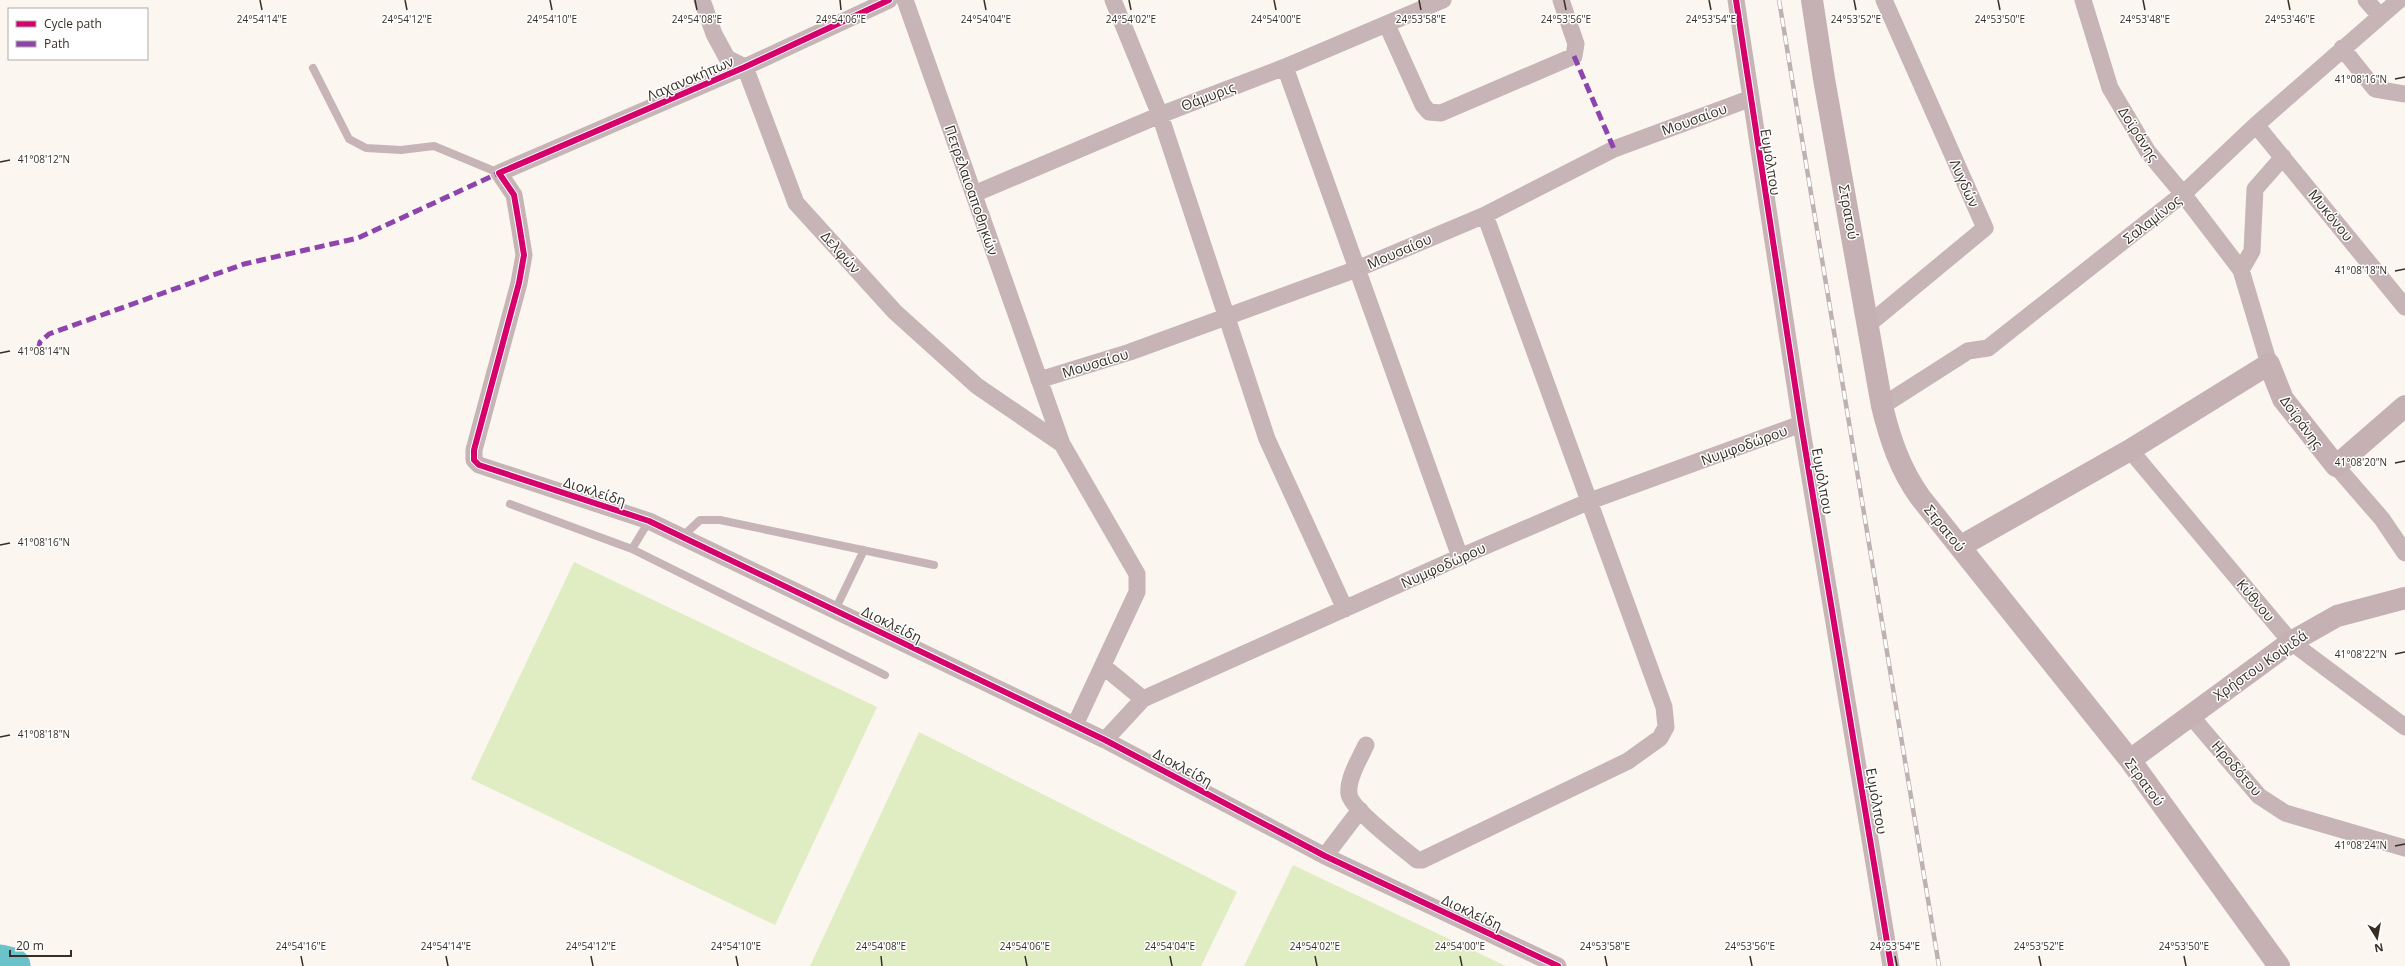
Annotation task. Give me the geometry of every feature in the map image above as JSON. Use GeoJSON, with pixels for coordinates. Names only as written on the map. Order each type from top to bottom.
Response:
{"type":"FeatureCollection","features":[{"type":"Feature","properties":{"kind":"main road","name":"Στρατού"},"geometry":{"type":"LineString","coordinates":[[1812,0],[1824,79],[1869,324],[1882,406],[1890,438],[1907,478],[2130,760],[2279,966]]}},
{"type":"Feature","properties":{"kind":"main road"},"geometry":{"type":"LineString","coordinates":[[1961,546],[2130,450],[2269,364]]}},
{"type":"Feature","properties":{"kind":"main road","name":"Δοϊράνης"},"geometry":{"type":"LineString","coordinates":[[2269,364],[2283,399],[2336,466]]}},
{"type":"Feature","properties":{"kind":"main road"},"geometry":{"type":"LineString","coordinates":[[2336,466],[2405,406]]}},
{"type":"Feature","properties":{"kind":"main road","name":"Χρήστου Κοψιδά"},"geometry":{"type":"LineString","coordinates":[[2130,760],[2190,714],[2291,642],[2337,616],[2405,598]]}},
{"type":"Feature","properties":{"kind":"street"},"geometry":{"type":"LineString","coordinates":[[702,0],[714,34],[726,58],[745,67]]}},
{"type":"Feature","properties":{"kind":"street","name":"Λαχανοκήπων"},"geometry":{"type":"LineString","coordinates":[[499,173],[745,67],[889,0]]}},
{"type":"Feature","properties":{"kind":"street","name":"Πετρελαιοαποθηκών"},"geometry":{"type":"LineString","coordinates":[[905,0],[1062,444],[1137,574],[1137,592],[1075,725]]}},
{"type":"Feature","properties":{"kind":"street"},"geometry":{"type":"LineString","coordinates":[[1113,0],[1160,115],[1267,439],[1344,609]]}},
{"type":"Feature","properties":{"kind":"street","name":"Θάμυρις"},"geometry":{"type":"LineString","coordinates":[[974,194],[1160,115],[1387,25],[1443,0]]}},
{"type":"Feature","properties":{"kind":"street"},"geometry":{"type":"LineString","coordinates":[[1387,25],[1423,105],[1429,112],[1441,113],[1574,56],[1576,44],[1561,0]]}},
{"type":"Feature","properties":{"kind":"street","name":"Ευμόλπου"},"geometry":{"type":"LineString","coordinates":[[1736,0],[1749,99],[1801,424],[1892,966]]}},
{"type":"Feature","properties":{"kind":"street","name":"Λυγδών"},"geometry":{"type":"LineString","coordinates":[[1869,324],[1985,228],[1884,0]]}},
{"type":"Feature","properties":{"kind":"street","name":"Δοϊράνης"},"geometry":{"type":"LineString","coordinates":[[2083,0],[2110,88],[2148,152],[2184,194],[2241,270],[2269,364]]}},
{"type":"Feature","properties":{"kind":"street"},"geometry":{"type":"LineString","coordinates":[[2366,0],[2380,16]]}},
{"type":"Feature","properties":{"kind":"street","name":"Σαλαμίνος"},"geometry":{"type":"LineString","coordinates":[[1882,406],[1968,351],[1988,348],[2184,194],[2256,125],[2342,48],[2399,0]]}},
{"type":"Feature","properties":{"kind":"street"},"geometry":{"type":"LineString","coordinates":[[2342,48],[2375,89],[2405,94]]}},
{"type":"Feature","properties":{"kind":"street"},"geometry":{"type":"LineString","coordinates":[[1285,66],[1460,557]]}},
{"type":"Feature","properties":{"kind":"street","name":"Δελφών"},"geometry":{"type":"LineString","coordinates":[[745,67],[796,203],[900,317],[977,386],[1062,444]]}},
{"type":"Feature","properties":{"kind":"street","name":"Μουσαίου"},"geometry":{"type":"LineString","coordinates":[[1039,380],[1130,352],[1227,318],[1357,269],[1485,215],[1614,149],[1749,99]]}},
{"type":"Feature","properties":{"kind":"street","name":"Μυκόνου"},"geometry":{"type":"LineString","coordinates":[[2256,125],[2405,306]]}},
{"type":"Feature","properties":{"kind":"street"},"geometry":{"type":"LineString","coordinates":[[2241,270],[2252,251],[2255,189],[2283,157]]}},
{"type":"Feature","properties":{"kind":"street","name":"Διοκλείδη"},"geometry":{"type":"LineString","coordinates":[[499,173],[514,195],[524,255],[519,283],[474,450],[474,460],[479,465],[649,521],[1075,725],[1326,856],[1558,966]]}},
{"type":"Feature","properties":{"kind":"street"},"geometry":{"type":"LineString","coordinates":[[1366,745],[1348,793],[1350,800],[1380,829],[1417,860],[1422,860],[1628,761],[1660,738],[1666,726],[1664,707],[1485,215]]}},
{"type":"Feature","properties":{"kind":"street","name":"Νυμφοδώρου"},"geometry":{"type":"LineString","coordinates":[[1105,740],[1144,699],[1460,557],[1590,501],[1801,424]]}},
{"type":"Feature","properties":{"kind":"street","name":"Κύθνου"},"geometry":{"type":"LineString","coordinates":[[2130,450],[2291,642],[2405,727]]}},
{"type":"Feature","properties":{"kind":"street","name":"Δοϊράνης"},"geometry":{"type":"LineString","coordinates":[[2336,466],[2382,519],[2405,553]]}},
{"type":"Feature","properties":{"kind":"street"},"geometry":{"type":"LineString","coordinates":[[1103,666],[1144,699]]}},
{"type":"Feature","properties":{"kind":"street","name":"Ηροδότου"},"geometry":{"type":"LineString","coordinates":[[2190,714],[2259,796],[2285,813],[2405,848]]}},
{"type":"Feature","properties":{"kind":"street"},"geometry":{"type":"LineString","coordinates":[[1326,856],[1360,810]]}},
{"type":"Feature","properties":{"kind":"lane"},"geometry":{"type":"LineString","coordinates":[[314,68],[349,139],[366,148],[401,150],[434,146],[499,173]]}},
{"type":"Feature","properties":{"kind":"lane"},"geometry":{"type":"LineString","coordinates":[[510,504],[632,549],[885,675]]}},
{"type":"Feature","properties":{"kind":"lane"},"geometry":{"type":"LineString","coordinates":[[682,537],[700,520],[720,520],[934,565]]}},
{"type":"Feature","properties":{"kind":"lane"},"geometry":{"type":"LineString","coordinates":[[632,549],[649,521]]}},
{"type":"Feature","properties":{"kind":"lane"},"geometry":{"type":"LineString","coordinates":[[835,610],[864,550]]}},
{"type":"Feature","properties":{"kind":"green space"},"geometry":{"type":"Polygon","coordinates":[[[574,562],[877,707],[775,925],[471,779],[574,562]]]}},
{"type":"Feature","properties":{"kind":"green space"},"geometry":{"type":"Polygon","coordinates":[[[919,732],[1237,892],[1201,966],[810,966],[919,732]]]}},
{"type":"Feature","properties":{"kind":"green space"},"geometry":{"type":"Polygon","coordinates":[[[1293,865],[1506,966],[1244,966],[1293,865]]]}},
{"type":"Feature","properties":{"kind":"waterway"},"geometry":{"type":"LineString","coordinates":[[0,963],[12,966]]}},
{"type":"Feature","properties":{"kind":"railway"},"geometry":{"type":"LineString","coordinates":[[1779,0],[1939,966]]}},
{"type":"Feature","properties":{"kind":"marked path"},"geometry":{"type":"LineString","coordinates":[[1574,56],[1614,149]]}},
{"type":"Feature","properties":{"kind":"marked path"},"geometry":{"type":"LineString","coordinates":[[38,350],[40,342],[49,334],[244,264],[358,238],[499,173]]}},
{"type":"Feature","properties":{"kind":"cycle path"},"geometry":{"type":"LineString","coordinates":[[889,0],[745,67],[499,173],[514,195],[524,255],[519,283],[474,450],[474,460],[479,465],[649,521],[1105,740],[1325,856],[1558,966]]}},
{"type":"Feature","properties":{"kind":"cycle path"},"geometry":{"type":"LineString","coordinates":[[1736,0],[1801,424],[1891,966]]}}]}
